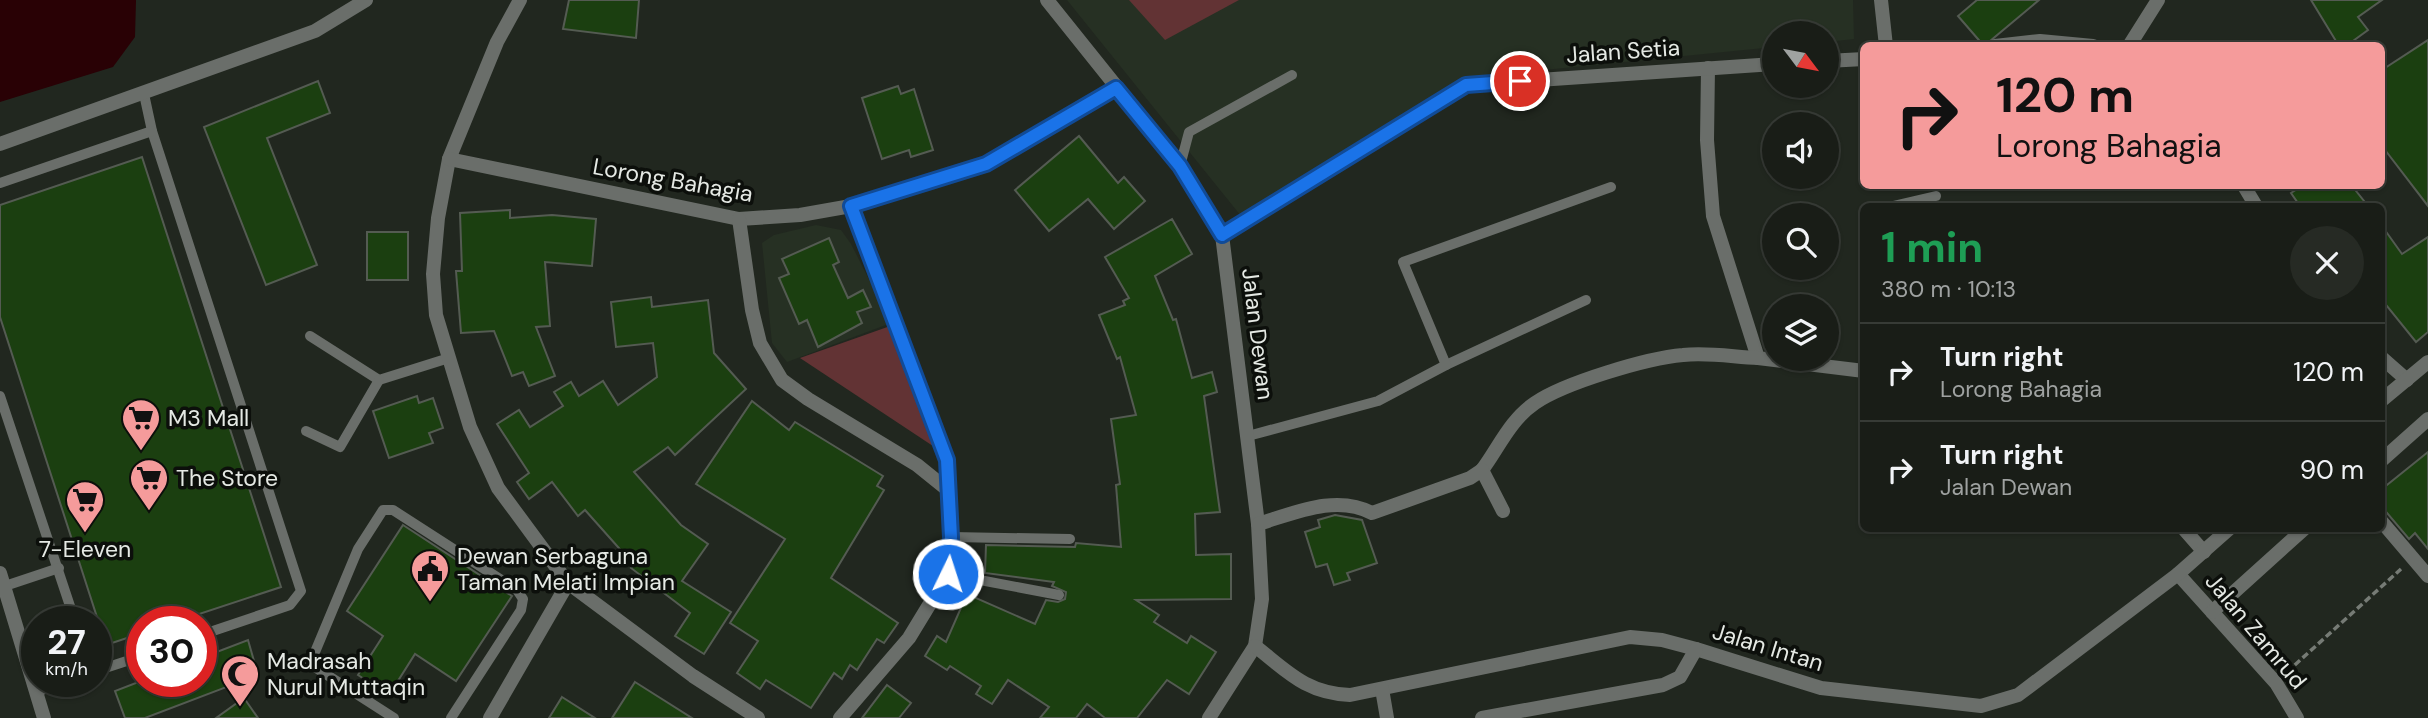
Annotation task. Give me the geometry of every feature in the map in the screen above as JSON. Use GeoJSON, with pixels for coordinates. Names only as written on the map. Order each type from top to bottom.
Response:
{"type":"FeatureCollection","features":[{"type":"Feature","properties":{"kind":"street"},"geometry":{"type":"LineString","coordinates":[[0,144],[315,31],[366,0]]}},
{"type":"Feature","properties":{"kind":"street"},"geometry":{"type":"LineString","coordinates":[[520,0],[497,42],[449,159],[438,218],[433,274],[436,315],[470,427],[498,488],[568,583],[665,656],[758,718]]}},
{"type":"Feature","properties":{"kind":"street","name":"Jalan Dewan"},"geometry":{"type":"LineString","coordinates":[[1047,0],[1180,166],[1222,235],[1258,524],[1262,599],[1255,646],[1209,718]]}},
{"type":"Feature","properties":{"kind":"street"},"geometry":{"type":"LineString","coordinates":[[1881,0],[1886,42]]}},
{"type":"Feature","properties":{"kind":"street"},"geometry":{"type":"LineString","coordinates":[[2132,42],[2158,0]]}},
{"type":"Feature","properties":{"kind":"street"},"geometry":{"type":"LineString","coordinates":[[2031,42],[2051,42]]}},
{"type":"Feature","properties":{"kind":"street"},"geometry":{"type":"LineString","coordinates":[[1839,60],[1860,59]]}},
{"type":"Feature","properties":{"kind":"street","name":"Jalan Setia"},"geometry":{"type":"LineString","coordinates":[[1222,235],[1466,85],[1762,65]]}},
{"type":"Feature","properties":{"kind":"street"},"geometry":{"type":"LineString","coordinates":[[1708,68],[1707,140],[1713,216],[1758,358]]}},
{"type":"Feature","properties":{"kind":"street","name":"Lorong Bahagia"},"geometry":{"type":"LineString","coordinates":[[449,159],[739,219],[800,215],[851,206],[986,164],[1116,88]]}},
{"type":"Feature","properties":{"kind":"street"},"geometry":{"type":"LineString","coordinates":[[839,718],[909,638],[948,574],[951,537],[947,460],[851,206]]}},
{"type":"Feature","properties":{"kind":"street"},"geometry":{"type":"LineString","coordinates":[[739,219],[752,310],[760,343],[782,380],[808,399],[917,465],[948,490]]}},
{"type":"Feature","properties":{"kind":"street"},"geometry":{"type":"LineString","coordinates":[[1258,524],[1320,505],[1356,504],[1372,513],[1469,478],[1482,470],[1508,427],[1535,402],[1618,368],[1684,354],[1758,358],[1860,371]]}},
{"type":"Feature","properties":{"kind":"street"},"geometry":{"type":"LineString","coordinates":[[2385,361],[2407,380]]}},
{"type":"Feature","properties":{"kind":"street"},"geometry":{"type":"LineString","coordinates":[[2385,398],[2428,362]]}},
{"type":"Feature","properties":{"kind":"street"},"geometry":{"type":"LineString","coordinates":[[2385,457],[2428,419]]}},
{"type":"Feature","properties":{"kind":"street"},"geometry":{"type":"LineString","coordinates":[[1482,470],[1503,511]]}},
{"type":"Feature","properties":{"kind":"street"},"geometry":{"type":"LineString","coordinates":[[2385,525],[2428,576]]}},
{"type":"Feature","properties":{"kind":"street"},"geometry":{"type":"LineString","coordinates":[[2186,532],[2204,552]]}},
{"type":"Feature","properties":{"kind":"street","name":"Jalan Intan"},"geometry":{"type":"LineString","coordinates":[[1255,646],[1304,685],[1324,694],[1350,695],[1630,637],[1662,640],[1696,649],[1821,688],[1981,706],[2018,695],[2178,574],[2226,532]]}},
{"type":"Feature","properties":{"kind":"street"},"geometry":{"type":"LineString","coordinates":[[2212,612],[2301,532]]}},
{"type":"Feature","properties":{"kind":"street","name":"Jalan Zamrud"},"geometry":{"type":"LineString","coordinates":[[2178,574],[2276,683],[2297,718]]}},
{"type":"Feature","properties":{"kind":"street"},"geometry":{"type":"LineString","coordinates":[[2,580],[21,643]]}},
{"type":"Feature","properties":{"kind":"street"},"geometry":{"type":"LineString","coordinates":[[490,718],[568,583]]}},
{"type":"Feature","properties":{"kind":"street"},"geometry":{"type":"LineString","coordinates":[[1482,718],[1663,685],[1680,677],[1696,649]]}},
{"type":"Feature","properties":{"kind":"street"},"geometry":{"type":"LineString","coordinates":[[1382,689],[1387,718]]}},
{"type":"Feature","properties":{"kind":"street"},"geometry":{"type":"LineString","coordinates":[[38,697],[44,718]]}},
{"type":"Feature","properties":{"kind":"lane"},"geometry":{"type":"LineString","coordinates":[[1180,166],[1189,132],[1292,75]]}},
{"type":"Feature","properties":{"kind":"lane"},"geometry":{"type":"LineString","coordinates":[[144,94],[152,131],[301,591],[290,605],[217,630]]}},
{"type":"Feature","properties":{"kind":"lane"},"geometry":{"type":"LineString","coordinates":[[0,183],[152,131]]}},
{"type":"Feature","properties":{"kind":"lane"},"geometry":{"type":"LineString","coordinates":[[1446,365],[1403,262],[1611,187]]}},
{"type":"Feature","properties":{"kind":"lane"},"geometry":{"type":"LineString","coordinates":[[1906,203],[1936,196]]}},
{"type":"Feature","properties":{"kind":"lane"},"geometry":{"type":"LineString","coordinates":[[1248,436],[1378,401],[1446,365],[1586,300]]}},
{"type":"Feature","properties":{"kind":"lane"},"geometry":{"type":"LineString","coordinates":[[310,336],[379,380]]}},
{"type":"Feature","properties":{"kind":"lane"},"geometry":{"type":"LineString","coordinates":[[306,431],[340,447],[379,380],[449,358]]}},
{"type":"Feature","properties":{"kind":"lane"},"geometry":{"type":"LineString","coordinates":[[0,396],[70,606]]}},
{"type":"Feature","properties":{"kind":"lane"},"geometry":{"type":"LineString","coordinates":[[394,718],[310,664],[358,549],[383,510],[393,510],[517,590],[523,599],[521,610],[451,718]]}},
{"type":"Feature","properties":{"kind":"lane"},"geometry":{"type":"LineString","coordinates":[[951,537],[1070,539]]}},
{"type":"Feature","properties":{"kind":"lane"},"geometry":{"type":"LineString","coordinates":[[2,580],[59,569]]}},
{"type":"Feature","properties":{"kind":"lane"},"geometry":{"type":"LineString","coordinates":[[948,574],[1059,595]]}},
{"type":"Feature","properties":{"kind":"path"},"geometry":{"type":"LineString","coordinates":[[2276,683],[2414,557]]}},
{"type":"Feature","properties":{"kind":"shaded area"},"geometry":{"type":"Polygon","coordinates":[[[0,0],[136,0],[135,37],[113,67],[0,102],[0,0]]]}},
{"type":"Feature","properties":{"kind":"shaded area"},"geometry":{"type":"Polygon","coordinates":[[[1067,0],[1853,0],[1854,39],[1839,41],[1839,21],[1762,21],[1762,48],[1464,78],[1241,216],[1067,0]]]}},
{"type":"Feature","properties":{"kind":"shaded area"},"geometry":{"type":"Polygon","coordinates":[[[1129,0],[1239,0],[1165,40],[1129,0]]]}},
{"type":"Feature","properties":{"kind":"shaded area"},"geometry":{"type":"Polygon","coordinates":[[[816,225],[841,230],[851,244],[891,323],[787,362],[772,343],[762,243],[774,235],[816,225]]]}},
{"type":"Feature","properties":{"kind":"shaded area"},"geometry":{"type":"Polygon","coordinates":[[[893,325],[939,450],[800,358],[893,325]]]}},
{"type":"Feature","properties":{"kind":"building"},"geometry":{"type":"Polygon","coordinates":[[[569,0],[639,0],[636,38],[563,29],[569,0]]]}},
{"type":"Feature","properties":{"kind":"building"},"geometry":{"type":"Polygon","coordinates":[[[1977,0],[2039,0],[1989,42],[1981,42],[1958,16],[1977,0]]]}},
{"type":"Feature","properties":{"kind":"building"},"geometry":{"type":"Polygon","coordinates":[[[2311,0],[2382,0],[2358,17],[2368,30],[2352,42],[2337,42],[2311,0]]]}},
{"type":"Feature","properties":{"kind":"building"},"geometry":{"type":"Polygon","coordinates":[[[2428,40],[2428,206],[2385,150],[2385,68],[2428,40]]]}},
{"type":"Feature","properties":{"kind":"building"},"geometry":{"type":"Polygon","coordinates":[[[318,81],[330,113],[267,138],[317,265],[266,285],[204,127],[318,81]]]}},
{"type":"Feature","properties":{"kind":"building"},"geometry":{"type":"Polygon","coordinates":[[[898,86],[901,94],[914,89],[933,150],[911,157],[909,150],[882,159],[862,98],[898,86]]]}},
{"type":"Feature","properties":{"kind":"building"},"geometry":{"type":"Polygon","coordinates":[[[1079,136],[1118,183],[1124,177],[1145,201],[1114,229],[1088,199],[1049,231],[1015,190],[1079,136]]]}},
{"type":"Feature","properties":{"kind":"building","name":"M3 Mall"},"geometry":{"type":"Polygon","coordinates":[[[142,157],[281,587],[217,608],[217,606],[126,606],[126,638],[112,643],[112,606],[93,606],[0,317],[0,205],[142,157]]]}},
{"type":"Feature","properties":{"kind":"building"},"geometry":{"type":"Polygon","coordinates":[[[2297,189],[2354,189],[2366,203],[2298,203],[2291,193],[2297,189]]]}},
{"type":"Feature","properties":{"kind":"building"},"geometry":{"type":"Polygon","coordinates":[[[510,210],[510,218],[552,215],[596,219],[592,266],[545,262],[550,326],[536,327],[555,376],[529,386],[523,372],[512,376],[494,331],[461,333],[456,271],[462,271],[460,213],[510,210]]]}},
{"type":"Feature","properties":{"kind":"building"},"geometry":{"type":"Polygon","coordinates":[[[1172,219],[1192,254],[1155,276],[1173,320],[1176,319],[1192,378],[1212,372],[1217,392],[1204,396],[1220,512],[1195,514],[1196,555],[1231,554],[1231,599],[1136,600],[1159,615],[1154,622],[1187,643],[1191,636],[1216,652],[1189,694],[1167,680],[1137,718],[1105,718],[1087,704],[1076,718],[1040,718],[1049,707],[1008,680],[992,704],[976,694],[981,686],[950,666],[947,670],[925,656],[937,636],[946,642],[967,594],[1035,624],[1046,600],[1058,602],[1065,599],[1066,592],[1052,586],[1054,582],[985,573],[986,545],[1075,547],[1076,543],[1121,547],[1116,485],[1120,484],[1111,419],[1136,415],[1120,357],[1117,359],[1099,315],[1125,305],[1123,301],[1129,298],[1105,257],[1172,219]]]}},
{"type":"Feature","properties":{"kind":"building"},"geometry":{"type":"Polygon","coordinates":[[[2385,230],[2402,254],[2428,237],[2428,332],[2416,342],[2385,304],[2385,230]]]}},
{"type":"Feature","properties":{"kind":"building"},"geometry":{"type":"Polygon","coordinates":[[[367,232],[408,232],[408,280],[367,280],[367,232]]]}},
{"type":"Feature","properties":{"kind":"building"},"geometry":{"type":"Polygon","coordinates":[[[829,238],[839,262],[833,265],[848,298],[863,290],[871,307],[857,312],[862,323],[818,347],[807,320],[799,324],[779,278],[789,274],[782,259],[829,238]]]}},
{"type":"Feature","properties":{"kind":"building"},"geometry":{"type":"Polygon","coordinates":[[[651,297],[652,307],[708,300],[714,353],[746,389],[675,455],[668,447],[634,472],[681,525],[708,544],[682,581],[731,612],[704,654],[675,636],[690,613],[631,568],[634,565],[585,510],[578,516],[552,482],[529,499],[517,482],[529,473],[497,424],[519,410],[530,427],[563,406],[554,392],[571,382],[579,396],[603,381],[618,405],[657,377],[653,343],[616,347],[611,302],[651,297]]]}},
{"type":"Feature","properties":{"kind":"building"},"geometry":{"type":"Polygon","coordinates":[[[417,396],[419,403],[433,398],[443,428],[429,433],[433,443],[389,458],[373,411],[417,396]]]}},
{"type":"Feature","properties":{"kind":"building"},"geometry":{"type":"Polygon","coordinates":[[[752,401],[789,430],[795,422],[883,476],[877,486],[884,490],[831,578],[898,623],[884,643],[877,639],[857,670],[850,665],[842,679],[834,673],[811,708],[766,680],[760,689],[737,673],[758,641],[730,623],[785,539],[696,484],[752,401]]]}},
{"type":"Feature","properties":{"kind":"building"},"geometry":{"type":"Polygon","coordinates":[[[2428,452],[2428,549],[2415,533],[2409,539],[2385,511],[2385,487],[2428,452]]]}},
{"type":"Feature","properties":{"kind":"building"},"geometry":{"type":"Polygon","coordinates":[[[1335,515],[1362,520],[1377,563],[1347,573],[1350,580],[1334,585],[1327,564],[1316,567],[1305,532],[1320,527],[1318,520],[1335,515]]]}},
{"type":"Feature","properties":{"kind":"building","name":"Dewan Serbaguna Taman Melati Impian"},"geometry":{"type":"Polygon","coordinates":[[[403,525],[512,596],[456,681],[415,654],[389,695],[358,675],[383,636],[347,611],[403,525]]]}},
{"type":"Feature","properties":{"kind":"building"},"geometry":{"type":"Polygon","coordinates":[[[248,640],[258,675],[217,691],[217,652],[248,640]]]}},
{"type":"Feature","properties":{"kind":"building"},"geometry":{"type":"Polygon","coordinates":[[[635,682],[692,718],[612,718],[635,682]]]}},
{"type":"Feature","properties":{"kind":"building"},"geometry":{"type":"Polygon","coordinates":[[[887,685],[911,703],[899,718],[862,718],[887,685]]]}},
{"type":"Feature","properties":{"kind":"building"},"geometry":{"type":"Polygon","coordinates":[[[126,687],[126,697],[200,697],[145,718],[125,718],[115,691],[126,687]]]}},
{"type":"Feature","properties":{"kind":"building"},"geometry":{"type":"Polygon","coordinates":[[[562,697],[595,718],[549,718],[562,697]]]}},
{"type":"Feature","properties":{"kind":"building","name":"Madrasah Nurul Muttaqin"},"geometry":{"type":"Polygon","coordinates":[[[244,698],[258,718],[216,718],[244,698]]]}},
{"type":"Feature","properties":{"kind":"place","name":"M3 Mall"},"geometry":{"type":"Point","coordinates":[141,452]}},
{"type":"Feature","properties":{"kind":"place","name":"The Store"},"geometry":{"type":"Point","coordinates":[149,512]}},
{"type":"Feature","properties":{"kind":"place","name":"7-Eleven"},"geometry":{"type":"Point","coordinates":[85,534]}},
{"type":"Feature","properties":{"kind":"place","name":"Dewan Serbaguna Taman Melati Impian"},"geometry":{"type":"Point","coordinates":[430,603]}},
{"type":"Feature","properties":{"kind":"place","name":"Madrasah Nurul Muttaqin"},"geometry":{"type":"Point","coordinates":[240,708]}},
{"type":"Feature","properties":{"kind":"route"},"geometry":{"type":"LineString","coordinates":[[948,574],[951,537],[947,460],[851,206],[986,164],[1116,88],[1180,166],[1222,235],[1466,85],[1520,81]]}}]}
